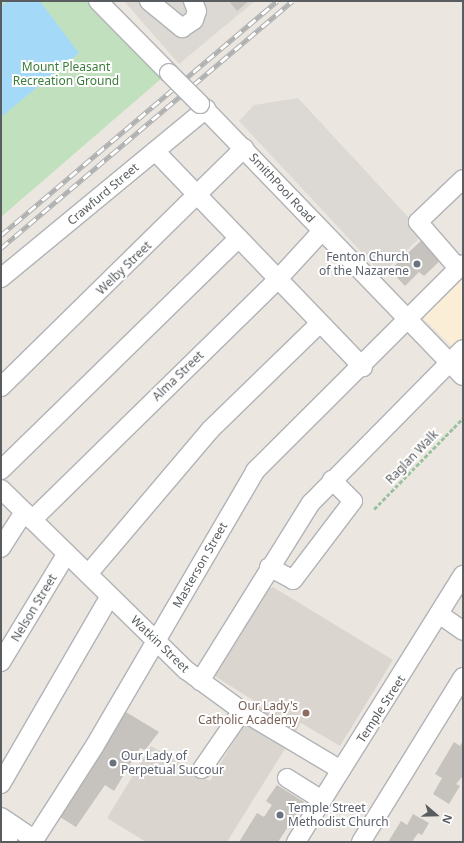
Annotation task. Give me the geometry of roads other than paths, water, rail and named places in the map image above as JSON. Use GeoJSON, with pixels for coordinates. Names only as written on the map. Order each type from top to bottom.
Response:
{"type":"FeatureCollection","features":[{"type":"Feature","properties":{"kind":"street","name":"SmithPool Road"},"geometry":{"type":"LineString","coordinates":[[98,1],[244,148],[463,376]]}},
{"type":"Feature","properties":{"kind":"street"},"geometry":{"type":"LineString","coordinates":[[149,1],[182,28],[194,20],[197,11],[193,1]]}},
{"type":"Feature","properties":{"kind":"street","name":"Crawfurd Street"},"geometry":{"type":"LineString","coordinates":[[1,278],[155,151],[203,107]]}},
{"type":"Feature","properties":{"kind":"street","name":"Welby Street"},"geometry":{"type":"LineString","coordinates":[[1,387],[198,196],[244,148]]}},
{"type":"Feature","properties":{"kind":"street"},"geometry":{"type":"LineString","coordinates":[[155,151],[363,367]]}},
{"type":"Feature","properties":{"kind":"street"},"geometry":{"type":"LineString","coordinates":[[461,266],[418,222],[463,179]]}},
{"type":"Feature","properties":{"kind":"street","name":"Alma Street"},"geometry":{"type":"LineString","coordinates":[[1,548],[28,516],[278,279],[322,230]]}},
{"type":"Feature","properties":{"kind":"street"},"geometry":{"type":"LineString","coordinates":[[1,470],[239,238]]}},
{"type":"Feature","properties":{"kind":"street","name":"Masterson Street"},"geometry":{"type":"LineString","coordinates":[[34,841],[156,641],[255,471],[363,367],[461,266]]}},
{"type":"Feature","properties":{"kind":"street"},"geometry":{"type":"LineString","coordinates":[[88,574],[210,430],[320,323]]}},
{"type":"Feature","properties":{"kind":"street"},"geometry":{"type":"LineString","coordinates":[[200,680],[218,653],[269,567],[311,503],[332,480],[463,349]]}},
{"type":"Feature","properties":{"kind":"street"},"geometry":{"type":"LineString","coordinates":[[269,567],[293,580],[353,501],[332,480]]}},
{"type":"Feature","properties":{"kind":"street","name":"Watkin Street"},"geometry":{"type":"LineString","coordinates":[[1,489],[156,641],[200,680],[242,711],[341,770]]}},
{"type":"Feature","properties":{"kind":"street","name":"Nelson Street"},"geometry":{"type":"LineString","coordinates":[[1,662],[67,554]]}},
{"type":"Feature","properties":{"kind":"street","name":"Temple Street"},"geometry":{"type":"LineString","coordinates":[[296,842],[463,575]]}},
{"type":"Feature","properties":{"kind":"street"},"geometry":{"type":"LineString","coordinates":[[1,784],[110,596]]}},
{"type":"Feature","properties":{"kind":"street"},"geometry":{"type":"LineString","coordinates":[[438,614],[463,631]]}},
{"type":"Feature","properties":{"kind":"street"},"geometry":{"type":"LineString","coordinates":[[361,842],[463,677]]}},
{"type":"Feature","properties":{"kind":"street"},"geometry":{"type":"LineString","coordinates":[[202,768],[242,711]]}},
{"type":"Feature","properties":{"kind":"street"},"geometry":{"type":"LineString","coordinates":[[288,778],[322,800]]}},
{"type":"Feature","properties":{"kind":"street"},"geometry":{"type":"LineString","coordinates":[[1,817],[34,841]]}},
{"type":"Feature","properties":{"kind":"water"},"geometry":{"type":"Polygon","coordinates":[[[8,1],[40,1],[79,53],[1,117],[1,7],[8,1]]]}},
{"type":"Feature","properties":{"kind":"railway"},"geometry":{"type":"LineString","coordinates":[[1,235],[277,1]]}},
{"type":"Feature","properties":{"kind":"railway"},"geometry":{"type":"LineString","coordinates":[[1,248],[292,1]]}},
{"type":"Feature","properties":{"kind":"place","name":"Fenton Church of the Nazarene"},"geometry":{"type":"Point","coordinates":[417,264]}},
{"type":"Feature","properties":{"kind":"place","name":"Our Lady's Catholic Academy"},"geometry":{"type":"Point","coordinates":[306,713]}},
{"type":"Feature","properties":{"kind":"place","name":"Our Lady of Perpetual Succour"},"geometry":{"type":"Point","coordinates":[113,763]}},
{"type":"Feature","properties":{"kind":"place","name":"Temple Street Methodist Church"},"geometry":{"type":"Point","coordinates":[280,815]}},
{"type":"Feature","properties":{"kind":"park label","name":"Mount Pleasant Recreation Ground"},"geometry":{"type":"Point","coordinates":[66,74]}}]}
